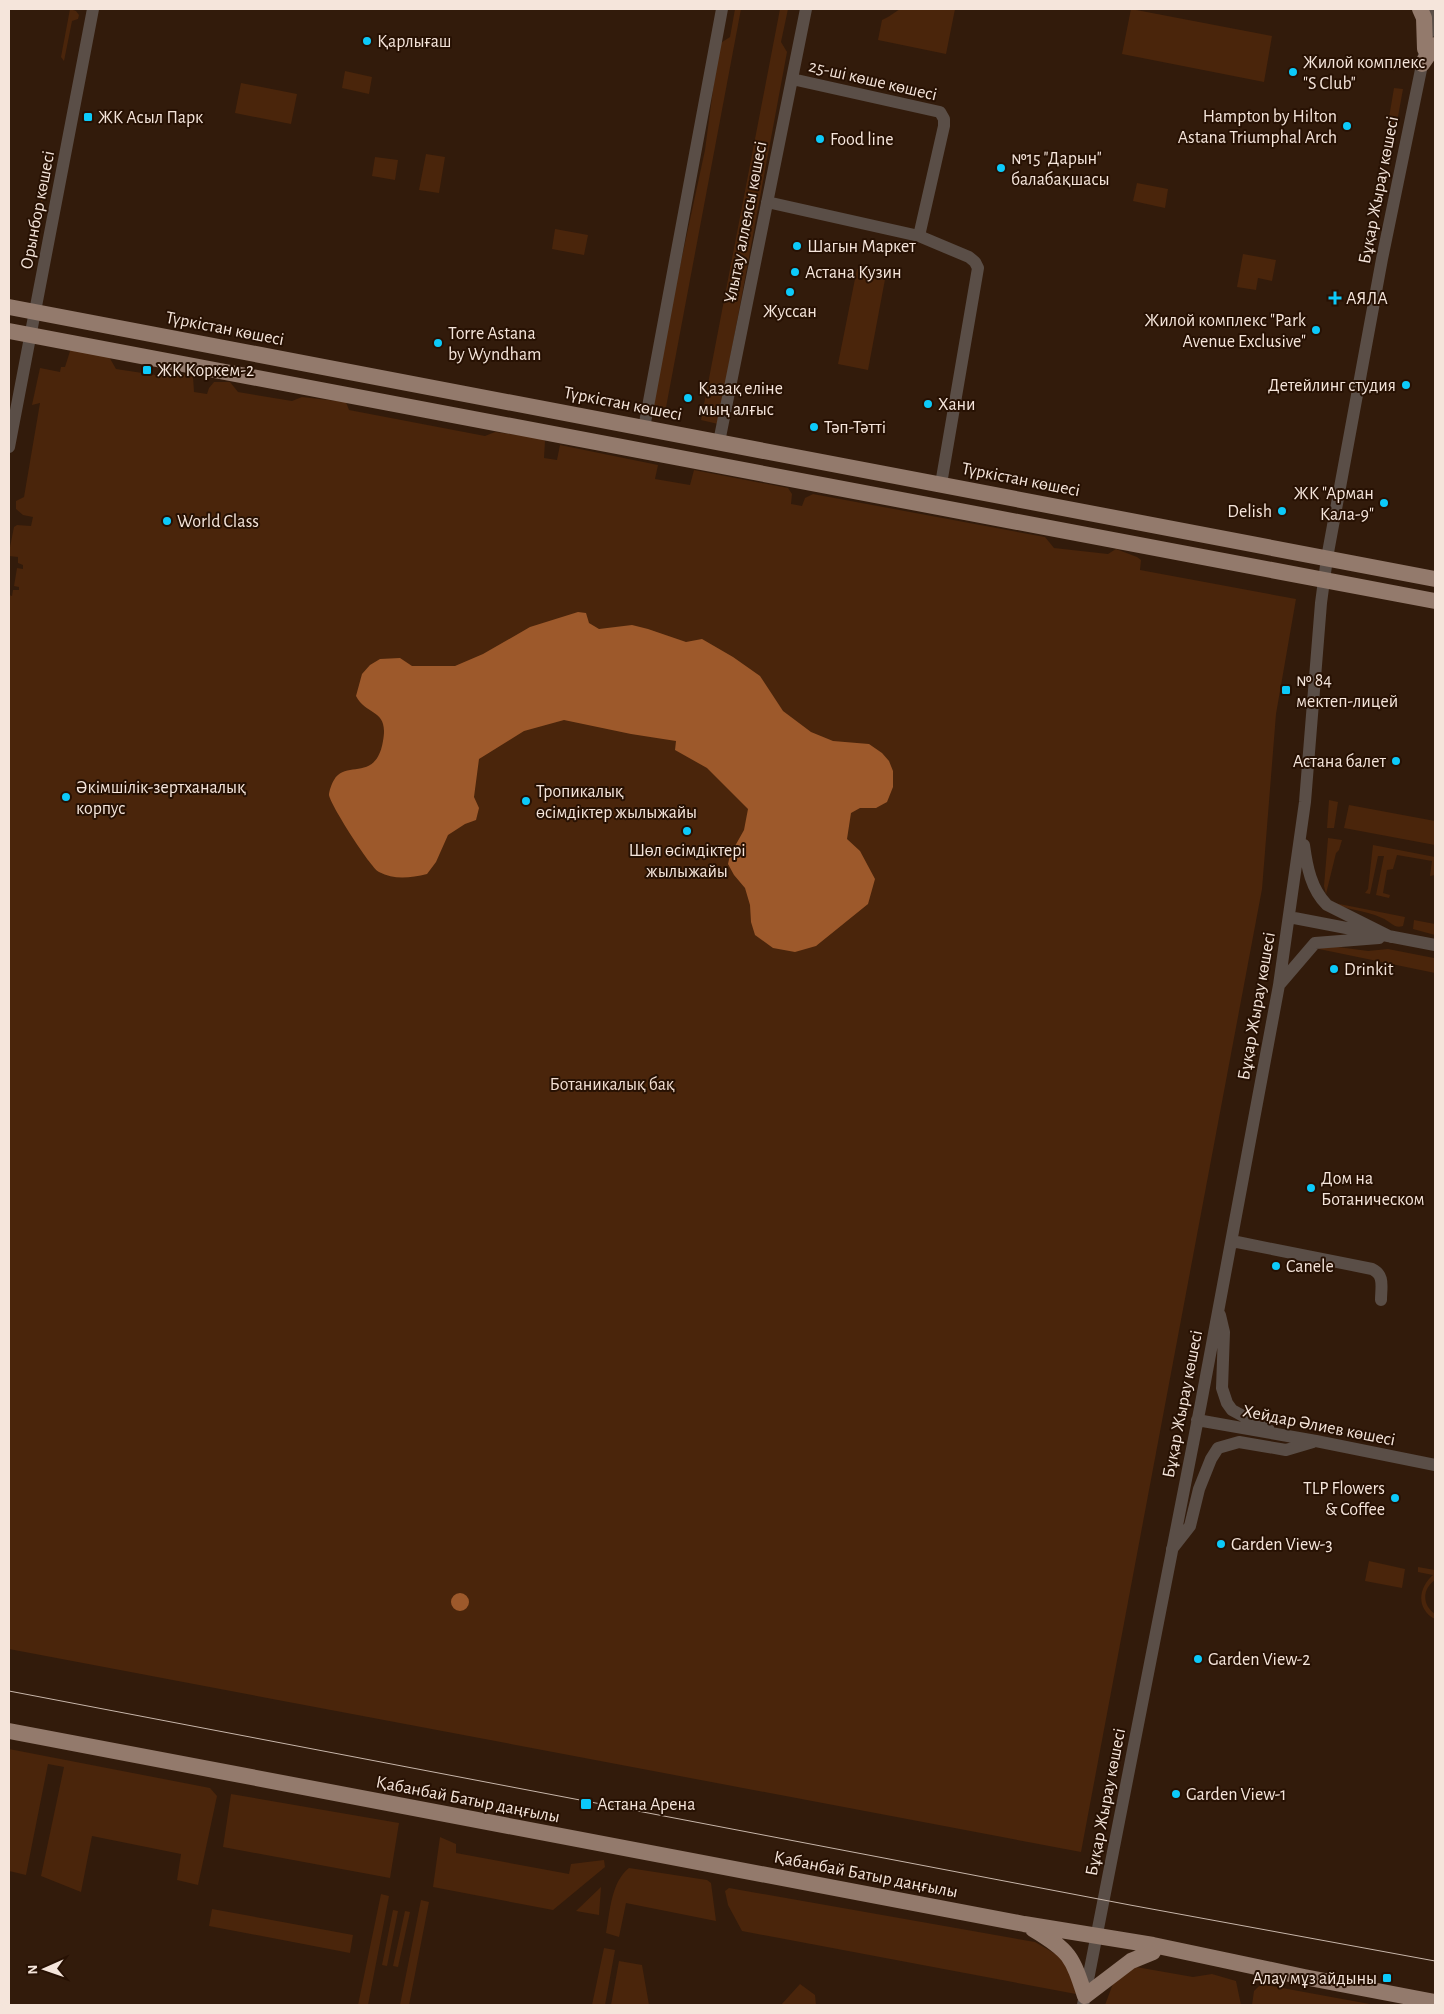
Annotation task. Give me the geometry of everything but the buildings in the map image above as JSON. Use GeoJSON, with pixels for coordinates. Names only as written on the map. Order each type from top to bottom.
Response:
{"type":"FeatureCollection","features":[{"type":"Feature","properties":{"kind":"main road"},"geometry":{"type":"LineString","coordinates":[[1420,9],[1424,18],[1427,53]]}},
{"type":"Feature","properties":{"kind":"main road","name":"Түркістан көшесі"},"geometry":{"type":"LineString","coordinates":[[9,307],[1435,579]]}},
{"type":"Feature","properties":{"kind":"main road"},"geometry":{"type":"LineString","coordinates":[[9,331],[1435,601]]}},
{"type":"Feature","properties":{"kind":"main road"},"geometry":{"type":"LineString","coordinates":[[313,365],[322,371],[326,377],[325,382],[320,387],[313,388]]}},
{"type":"Feature","properties":{"kind":"main road"},"geometry":{"type":"LineString","coordinates":[[376,400],[367,391],[367,385],[370,380],[379,377]]}},
{"type":"Feature","properties":{"kind":"main road"},"geometry":{"type":"LineString","coordinates":[[642,450],[653,450],[658,446],[659,434],[650,429]]}},
{"type":"Feature","properties":{"kind":"main road"},"geometry":{"type":"LineString","coordinates":[[706,463],[699,454],[700,448],[706,443],[719,442]]}},
{"type":"Feature","properties":{"kind":"main road","name":"Қабанбай Батыр даңғылы"},"geometry":{"type":"LineString","coordinates":[[9,1731],[1024,1924],[1153,1945],[1435,2002]]}},
{"type":"Feature","properties":{"kind":"main road"},"geometry":{"type":"LineString","coordinates":[[1024,1924],[1055,1942],[1068,1954],[1075,1965],[1084,2001],[1131,1962],[1153,1952]]}},
{"type":"Feature","properties":{"kind":"main road","name":"Қабанбай Батыр даңғылы"},"geometry":{"type":"LineString","coordinates":[[1097,1936],[1153,1952],[1268,1974],[1304,1977]]}},
{"type":"Feature","properties":{"kind":"street","name":"Орынбор көшесі"},"geometry":{"type":"LineString","coordinates":[[9,447],[93,9]]}},
{"type":"Feature","properties":{"kind":"street"},"geometry":{"type":"LineString","coordinates":[[650,429],[722,9]]}},
{"type":"Feature","properties":{"kind":"street","name":"Ұлытау аллеясы көшесі"},"geometry":{"type":"LineString","coordinates":[[719,442],[806,9]]}},
{"type":"Feature","properties":{"kind":"street","name":"Бұқар Жырау көшесі"},"geometry":{"type":"LineString","coordinates":[[1084,2001],[1232,1241],[1279,985],[1301,828],[1327,558],[1382,259],[1427,53],[1434,9]]}},
{"type":"Feature","properties":{"kind":"street","name":"25-ші көше көшесі"},"geometry":{"type":"LineString","coordinates":[[792,79],[940,112],[944,119],[944,126],[919,236]]}},
{"type":"Feature","properties":{"kind":"street"},"geometry":{"type":"LineString","coordinates":[[767,202],[919,236],[970,257],[976,262],[978,268],[941,484]]}},
{"type":"Feature","properties":{"kind":"street"},"geometry":{"type":"LineString","coordinates":[[1301,828],[1307,868],[1314,887],[1322,900],[1328,905],[1391,937]]}},
{"type":"Feature","properties":{"kind":"street"},"geometry":{"type":"LineString","coordinates":[[1289,917],[1435,945]]}},
{"type":"Feature","properties":{"kind":"street"},"geometry":{"type":"LineString","coordinates":[[1279,985],[1315,943],[1391,937]]}},
{"type":"Feature","properties":{"kind":"street"},"geometry":{"type":"LineString","coordinates":[[1232,1241],[1372,1269],[1378,1272],[1382,1279],[1381,1300]]}},
{"type":"Feature","properties":{"kind":"street"},"geometry":{"type":"LineString","coordinates":[[1219,1308],[1224,1332],[1222,1388],[1227,1403],[1232,1410],[1275,1434]]}},
{"type":"Feature","properties":{"kind":"street","name":"Хейдар Әлиев көшесі"},"geometry":{"type":"LineString","coordinates":[[1197,1420],[1435,1465]]}},
{"type":"Feature","properties":{"kind":"street"},"geometry":{"type":"LineString","coordinates":[[1171,1551],[1190,1526],[1202,1482],[1218,1448],[1239,1442],[1286,1450],[1316,1441]]}},
{"type":"Feature","properties":{"kind":"green space"},"geometry":{"type":"Polygon","coordinates":[[[70,9],[76,11],[79,15],[78,19],[72,21],[64,61],[61,57],[70,9]]]}},
{"type":"Feature","properties":{"kind":"green space"},"geometry":{"type":"Polygon","coordinates":[[[735,9],[741,9],[664,418],[648,415],[705,150],[719,44],[730,37],[735,9]]]}},
{"type":"Feature","properties":{"kind":"green space"},"geometry":{"type":"Polygon","coordinates":[[[780,9],[788,9],[781,42],[787,52],[718,424],[701,420],[780,9]]]}},
{"type":"Feature","properties":{"kind":"green space"},"geometry":{"type":"Polygon","coordinates":[[[900,9],[955,9],[946,54],[878,40],[882,20],[900,9]]]}},
{"type":"Feature","properties":{"kind":"green space"},"geometry":{"type":"Polygon","coordinates":[[[1131,9],[1272,36],[1264,82],[1122,54],[1131,9]]]}},
{"type":"Feature","properties":{"kind":"green space"},"geometry":{"type":"Polygon","coordinates":[[[345,71],[372,77],[369,94],[342,88],[345,71]]]}},
{"type":"Feature","properties":{"kind":"green space"},"geometry":{"type":"Polygon","coordinates":[[[241,83],[297,94],[291,124],[235,113],[241,83]]]}},
{"type":"Feature","properties":{"kind":"green space"},"geometry":{"type":"Polygon","coordinates":[[[1394,88],[1403,89],[1393,144],[1385,141],[1394,88]]]}},
{"type":"Feature","properties":{"kind":"green space"},"geometry":{"type":"Polygon","coordinates":[[[50,152],[53,155],[53,159],[35,231],[50,152]]]}},
{"type":"Feature","properties":{"kind":"green space"},"geometry":{"type":"Polygon","coordinates":[[[426,154],[445,157],[439,193],[419,190],[426,154]]]}},
{"type":"Feature","properties":{"kind":"green space"},"geometry":{"type":"Polygon","coordinates":[[[375,157],[398,160],[395,180],[372,176],[375,157]]]}},
{"type":"Feature","properties":{"kind":"green space"},"geometry":{"type":"Polygon","coordinates":[[[1137,183],[1168,189],[1165,208],[1133,201],[1137,183]]]}},
{"type":"Feature","properties":{"kind":"green space"},"geometry":{"type":"Polygon","coordinates":[[[555,229],[588,235],[584,255],[552,249],[555,229]]]}},
{"type":"Feature","properties":{"kind":"green space"},"geometry":{"type":"Polygon","coordinates":[[[1243,254],[1276,260],[1272,281],[1258,278],[1256,290],[1237,287],[1243,254]]]}},
{"type":"Feature","properties":{"kind":"green space"},"geometry":{"type":"Polygon","coordinates":[[[857,269],[886,274],[868,370],[838,364],[857,269]]]}},
{"type":"Feature","properties":{"kind":"green space","name":"Ботаникалық бақ"},"geometry":{"type":"Polygon","coordinates":[[[71,348],[108,355],[116,369],[169,377],[182,374],[193,376],[194,392],[207,394],[214,382],[230,382],[238,392],[292,401],[302,397],[346,402],[349,410],[485,436],[495,432],[539,438],[545,441],[544,458],[557,460],[560,445],[658,465],[655,479],[690,485],[694,470],[788,488],[792,494],[791,504],[802,506],[805,498],[813,494],[1045,537],[1054,548],[1108,554],[1116,549],[1141,560],[1140,570],[1296,599],[1276,714],[1262,889],[1081,1852],[9,1649],[9,595],[12,596],[13,590],[19,590],[19,587],[14,586],[17,568],[23,569],[23,565],[18,563],[18,557],[9,556],[9,552],[14,527],[17,525],[31,526],[33,517],[23,515],[16,509],[16,501],[24,497],[40,403],[32,405],[40,368],[60,372],[61,367],[65,367],[71,348]]]}},
{"type":"Feature","properties":{"kind":"green space"},"geometry":{"type":"Polygon","coordinates":[[[1329,800],[1338,802],[1334,828],[1327,828],[1329,800]]]}},
{"type":"Feature","properties":{"kind":"green space"},"geometry":{"type":"Polygon","coordinates":[[[1349,805],[1435,821],[1435,845],[1344,828],[1349,805]]]}},
{"type":"Feature","properties":{"kind":"green space"},"geometry":{"type":"Polygon","coordinates":[[[1328,838],[1342,840],[1336,853],[1326,894],[1324,886],[1328,838]]]}},
{"type":"Feature","properties":{"kind":"green space"},"geometry":{"type":"Polygon","coordinates":[[[1373,845],[1435,857],[1435,875],[1430,876],[1432,861],[1397,855],[1393,869],[1387,870],[1383,893],[1390,895],[1389,898],[1376,895],[1384,856],[1378,856],[1370,894],[1365,893],[1368,889],[1373,845]]]}},
{"type":"Feature","properties":{"kind":"green space"},"geometry":{"type":"Polygon","coordinates":[[[1329,902],[1405,917],[1403,926],[1400,927],[1392,924],[1376,915],[1329,902]]]}},
{"type":"Feature","properties":{"kind":"green space"},"geometry":{"type":"Polygon","coordinates":[[[1414,920],[1435,924],[1435,935],[1413,929],[1414,920]]]}},
{"type":"Feature","properties":{"kind":"green space"},"geometry":{"type":"Polygon","coordinates":[[[1323,945],[1368,951],[1388,949],[1434,958],[1435,973],[1319,949],[1317,946],[1323,945]]]}},
{"type":"Feature","properties":{"kind":"green space"},"geometry":{"type":"Polygon","coordinates":[[[1369,1561],[1405,1569],[1402,1588],[1365,1581],[1369,1561]]]}},
{"type":"Feature","properties":{"kind":"green space"},"geometry":{"type":"Polygon","coordinates":[[[1418,1567],[1435,1570],[1435,1580],[1428,1588],[1425,1597],[1428,1606],[1435,1614],[1435,1619],[1425,1610],[1421,1598],[1424,1586],[1433,1575],[1418,1572],[1418,1567]]]}},
{"type":"Feature","properties":{"kind":"green space"},"geometry":{"type":"Polygon","coordinates":[[[9,1749],[210,1788],[217,1796],[198,1885],[177,1880],[181,1854],[92,1836],[81,1892],[41,1876],[64,1767],[48,1764],[26,1875],[9,1871],[9,1749]]]}},
{"type":"Feature","properties":{"kind":"green space"},"geometry":{"type":"Polygon","coordinates":[[[231,1794],[399,1823],[390,1878],[223,1847],[231,1794]]]}},
{"type":"Feature","properties":{"kind":"green space"},"geometry":{"type":"Polygon","coordinates":[[[440,1837],[456,1844],[456,1853],[569,1874],[571,1864],[604,1860],[605,1867],[553,1910],[433,1887],[440,1837]]]}},
{"type":"Feature","properties":{"kind":"green space"},"geometry":{"type":"Polygon","coordinates":[[[629,1868],[707,1880],[711,1883],[716,1921],[626,1903],[619,1937],[606,1933],[615,1889],[618,1881],[629,1868]]]}},
{"type":"Feature","properties":{"kind":"green space"},"geometry":{"type":"Polygon","coordinates":[[[601,1887],[599,1915],[576,1911],[601,1887]]]}},
{"type":"Feature","properties":{"kind":"green space"},"geometry":{"type":"Polygon","coordinates":[[[729,1888],[1035,1942],[1064,1961],[1070,1973],[1076,1994],[742,1931],[728,1905],[725,1891],[729,1888]]]}},
{"type":"Feature","properties":{"kind":"green space"},"geometry":{"type":"Polygon","coordinates":[[[381,1894],[389,1896],[368,2005],[358,2005],[381,1894]]]}},
{"type":"Feature","properties":{"kind":"green space"},"geometry":{"type":"Polygon","coordinates":[[[421,1900],[429,1902],[409,2005],[400,2005],[421,1900]]]}},
{"type":"Feature","properties":{"kind":"green space"},"geometry":{"type":"Polygon","coordinates":[[[212,1909],[353,1935],[350,1953],[209,1926],[212,1909]]]}},
{"type":"Feature","properties":{"kind":"green space"},"geometry":{"type":"Polygon","coordinates":[[[393,1910],[398,1911],[387,1966],[382,1965],[393,1910]]]}},
{"type":"Feature","properties":{"kind":"green space"},"geometry":{"type":"Polygon","coordinates":[[[405,1911],[410,1912],[398,1967],[393,1966],[405,1911]]]}},
{"type":"Feature","properties":{"kind":"green space"},"geometry":{"type":"Polygon","coordinates":[[[604,1948],[615,1950],[605,2005],[592,2005],[604,1948]]]}},
{"type":"Feature","properties":{"kind":"green space"},"geometry":{"type":"Polygon","coordinates":[[[619,1961],[642,1965],[649,2005],[611,2005],[619,1961]]]}},
{"type":"Feature","properties":{"kind":"green space"},"geometry":{"type":"Polygon","coordinates":[[[1136,1967],[1193,1977],[1212,1974],[1236,1981],[1241,2005],[1105,2005],[1114,1981],[1136,1967]]]}},
{"type":"Feature","properties":{"kind":"green space"},"geometry":{"type":"Polygon","coordinates":[[[800,1984],[815,1995],[816,2005],[781,2005],[800,1984]]]}},
{"type":"Feature","properties":{"kind":"green space"},"geometry":{"type":"Polygon","coordinates":[[[1261,1984],[1375,2005],[1252,2005],[1254,1991],[1261,1984]]]}},
{"type":"Feature","properties":{"kind":"shaded area"},"geometry":{"type":"Polygon","coordinates":[[[578,612],[586,613],[589,623],[599,629],[632,625],[686,642],[702,639],[760,676],[783,711],[811,732],[833,741],[869,744],[882,753],[889,761],[893,771],[893,787],[887,802],[876,808],[860,808],[851,813],[847,839],[860,851],[875,879],[868,904],[816,946],[795,952],[773,948],[755,935],[745,888],[728,864],[730,855],[744,830],[748,809],[707,768],[675,750],[676,741],[564,720],[524,731],[479,759],[474,797],[479,808],[476,820],[465,824],[448,835],[436,862],[427,874],[396,877],[385,875],[374,868],[359,848],[329,795],[332,783],[339,774],[368,766],[374,762],[383,741],[384,730],[380,718],[361,703],[356,696],[362,674],[370,665],[380,659],[400,658],[412,666],[455,666],[483,654],[530,627],[578,612]]]}},
{"type":"Feature","properties":{"kind":"shaded area"},"geometry":{"type":"Polygon","coordinates":[[[460,1593],[466,1596],[469,1602],[466,1608],[460,1611],[454,1608],[451,1602],[454,1596],[460,1593]]]}},
{"type":"Feature","properties":{"kind":"tram line"},"geometry":{"type":"LineString","coordinates":[[9,1691],[1130,1905],[1435,1961]]}},
{"type":"Feature","properties":{"kind":"place","name":"Қарлығаш"},"geometry":{"type":"Point","coordinates":[367,41]}},
{"type":"Feature","properties":{"kind":"place","name":"Жилой комплекс \"S Club\""},"geometry":{"type":"Point","coordinates":[1293,72]}},
{"type":"Feature","properties":{"kind":"place","name":"ЖК Асыл Парк"},"geometry":{"type":"Point","coordinates":[88,117]}},
{"type":"Feature","properties":{"kind":"place","name":"Hampton by Hilton Astana Triumphal Arch"},"geometry":{"type":"Point","coordinates":[1347,126]}},
{"type":"Feature","properties":{"kind":"place","name":"Food line"},"geometry":{"type":"Point","coordinates":[820,139]}},
{"type":"Feature","properties":{"kind":"place","name":"№15 \"Дарын\" балабақшасы"},"geometry":{"type":"Point","coordinates":[1001,168]}},
{"type":"Feature","properties":{"kind":"place","name":"Шагын Маркет"},"geometry":{"type":"Point","coordinates":[797,246]}},
{"type":"Feature","properties":{"kind":"place","name":"Астана Кузин"},"geometry":{"type":"Point","coordinates":[795,272]}},
{"type":"Feature","properties":{"kind":"place","name":"Жуссан"},"geometry":{"type":"Point","coordinates":[790,292]}},
{"type":"Feature","properties":{"kind":"place","name":"АЯЛА"},"geometry":{"type":"Point","coordinates":[1335,298]}},
{"type":"Feature","properties":{"kind":"place","name":"Жилой комплекс \"Park Avenue Exclusive\""},"geometry":{"type":"Point","coordinates":[1316,330]}},
{"type":"Feature","properties":{"kind":"place","name":"Torre Astana by Wyndham"},"geometry":{"type":"Point","coordinates":[438,343]}},
{"type":"Feature","properties":{"kind":"place","name":"ЖК Коркем-2"},"geometry":{"type":"Point","coordinates":[147,370]}},
{"type":"Feature","properties":{"kind":"place","name":"Детейлинг студия"},"geometry":{"type":"Point","coordinates":[1406,385]}},
{"type":"Feature","properties":{"kind":"place","name":"Қазақ еліне мың алғыс"},"geometry":{"type":"Point","coordinates":[688,398]}},
{"type":"Feature","properties":{"kind":"place","name":"Хани"},"geometry":{"type":"Point","coordinates":[928,404]}},
{"type":"Feature","properties":{"kind":"place","name":"Тәп-Тәтті"},"geometry":{"type":"Point","coordinates":[814,427]}},
{"type":"Feature","properties":{"kind":"place","name":"ЖК \"Арман Кала-9\""},"geometry":{"type":"Point","coordinates":[1384,503]}},
{"type":"Feature","properties":{"kind":"place","name":"Delish"},"geometry":{"type":"Point","coordinates":[1282,511]}},
{"type":"Feature","properties":{"kind":"place","name":"World Class"},"geometry":{"type":"Point","coordinates":[167,521]}},
{"type":"Feature","properties":{"kind":"place","name":"№ 84 мектеп-лицей"},"geometry":{"type":"Point","coordinates":[1286,690]}},
{"type":"Feature","properties":{"kind":"place","name":"Астана балет"},"geometry":{"type":"Point","coordinates":[1396,761]}},
{"type":"Feature","properties":{"kind":"place","name":"Әкімшілік-зертханалық корпус"},"geometry":{"type":"Point","coordinates":[66,797]}},
{"type":"Feature","properties":{"kind":"place","name":"Тропикалық өсімдіктер жылыжайы"},"geometry":{"type":"Point","coordinates":[526,801]}},
{"type":"Feature","properties":{"kind":"place","name":"Шөл өсімдіктері жылыжайы"},"geometry":{"type":"Point","coordinates":[687,831]}},
{"type":"Feature","properties":{"kind":"place","name":"Drinkit"},"geometry":{"type":"Point","coordinates":[1334,969]}},
{"type":"Feature","properties":{"kind":"place","name":"Дом на Ботаническом"},"geometry":{"type":"Point","coordinates":[1311,1188]}},
{"type":"Feature","properties":{"kind":"place","name":"Canele"},"geometry":{"type":"Point","coordinates":[1276,1266]}},
{"type":"Feature","properties":{"kind":"place","name":"TLP Flowers & Coffee"},"geometry":{"type":"Point","coordinates":[1395,1498]}},
{"type":"Feature","properties":{"kind":"place","name":"Garden View-3"},"geometry":{"type":"Point","coordinates":[1221,1544]}},
{"type":"Feature","properties":{"kind":"place","name":"Garden View-2"},"geometry":{"type":"Point","coordinates":[1198,1659]}},
{"type":"Feature","properties":{"kind":"place","name":"Garden View-1"},"geometry":{"type":"Point","coordinates":[1176,1794]}},
{"type":"Feature","properties":{"kind":"place","name":"Астана Арена"},"geometry":{"type":"Point","coordinates":[586,1804]}},
{"type":"Feature","properties":{"kind":"place","name":"Алау мұз айдыны"},"geometry":{"type":"Point","coordinates":[1387,1978]}}]}
